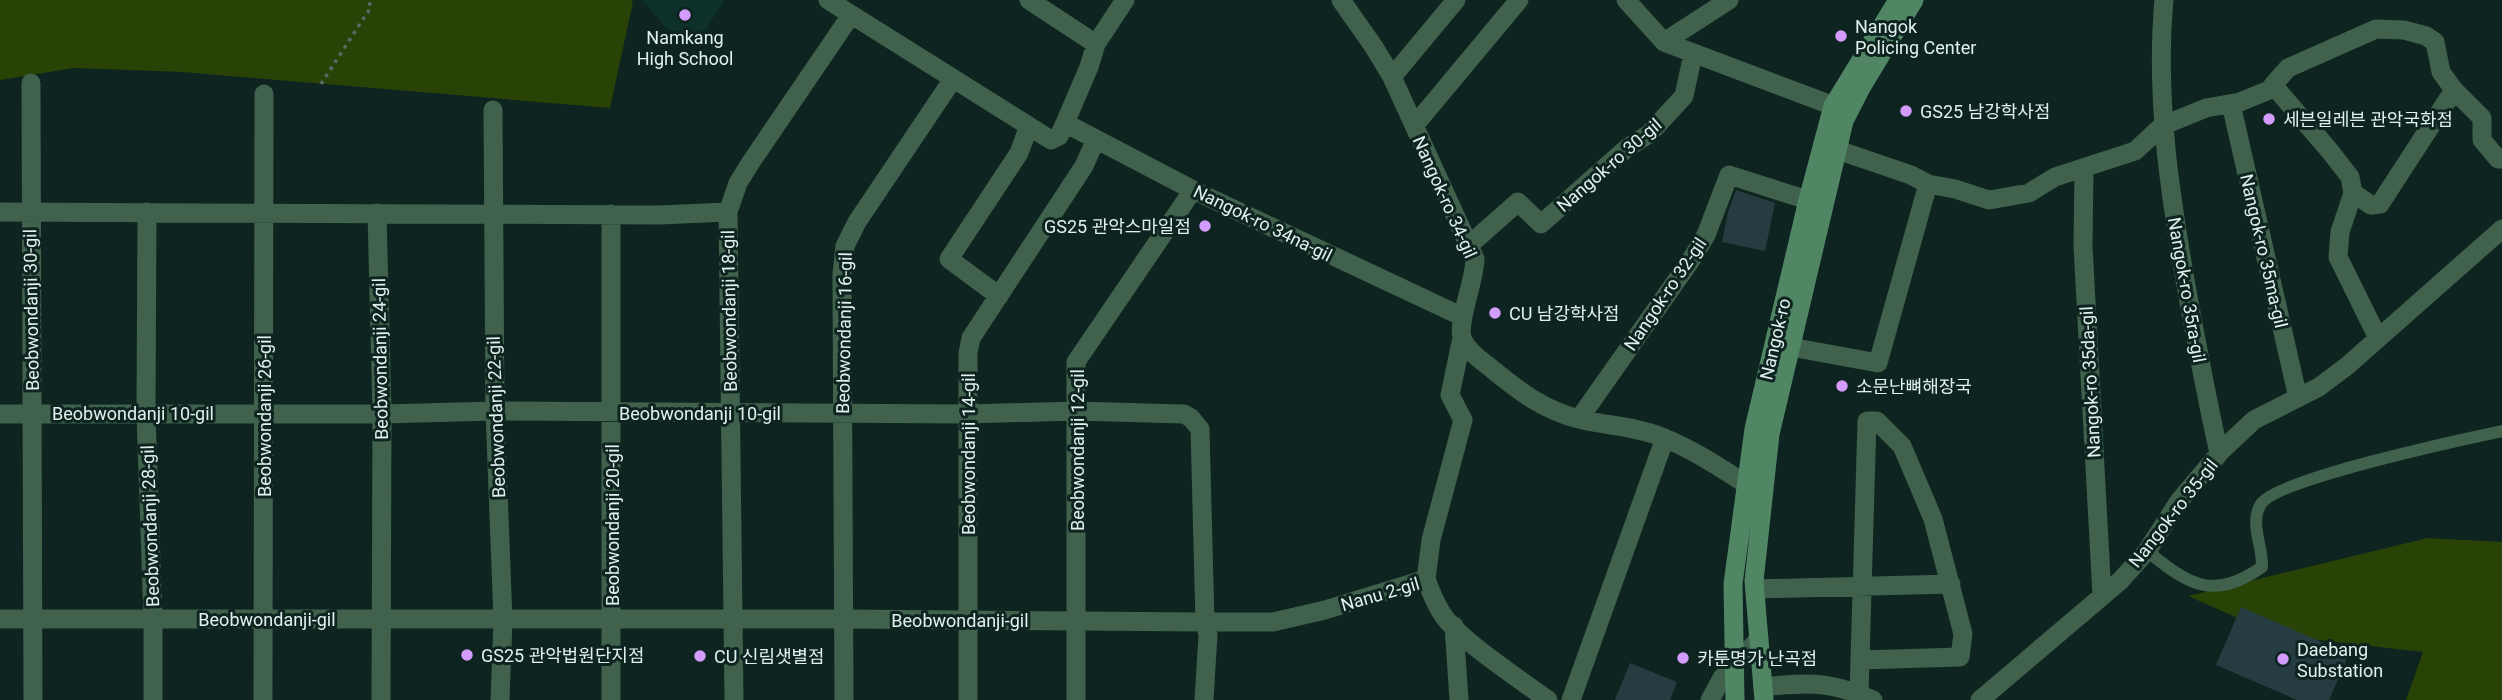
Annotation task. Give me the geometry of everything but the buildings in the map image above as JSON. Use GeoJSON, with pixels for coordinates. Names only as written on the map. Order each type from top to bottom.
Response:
{"type":"FeatureCollection","features":[{"type":"Feature","properties":{"kind":"main road","name":"Nangok-ro"},"geometry":{"type":"LineString","coordinates":[[1735,700],[1734,584],[1754,429],[1841,108],[1898,0]]}},
{"type":"Feature","properties":{"kind":"main road","name":"Nangok-ro"},"geometry":{"type":"LineString","coordinates":[[1841,108],[1914,0]]}},
{"type":"Feature","properties":{"kind":"main road","name":"Nangok-ro"},"geometry":{"type":"LineString","coordinates":[[1764,694],[1755,589],[1763,496],[1770,434],[1791,346],[1816,203]]}},
{"type":"Feature","properties":{"kind":"street"},"geometry":{"type":"LineString","coordinates":[[828,0],[1051,140],[1059,136],[1096,44],[1125,0]]}},
{"type":"Feature","properties":{"kind":"street"},"geometry":{"type":"LineString","coordinates":[[1030,0],[1096,44]]}},
{"type":"Feature","properties":{"kind":"street","name":"Nangok-ro 34-gil"},"geometry":{"type":"LineString","coordinates":[[1341,0],[1392,77],[1475,259],[1475,272],[1450,395],[1463,420],[1431,540],[1426,579]]}},
{"type":"Feature","properties":{"kind":"street"},"geometry":{"type":"LineString","coordinates":[[1392,77],[1456,0]]}},
{"type":"Feature","properties":{"kind":"street","name":"Nangok-ro 34-gil"},"geometry":{"type":"LineString","coordinates":[[1414,126],[1519,0]]}},
{"type":"Feature","properties":{"kind":"street"},"geometry":{"type":"LineString","coordinates":[[1626,0],[1664,42],[1841,108]]}},
{"type":"Feature","properties":{"kind":"street"},"geometry":{"type":"LineString","coordinates":[[1664,42],[1729,0]]}},
{"type":"Feature","properties":{"kind":"street","name":"Nangok-ro 35ra-gil"},"geometry":{"type":"LineString","coordinates":[[2168,1],[2161,69],[2162,126],[2176,232],[2219,453]]}},
{"type":"Feature","properties":{"kind":"street","name":"Beobwondanji 18-gil"},"geometry":{"type":"LineString","coordinates":[[734,700],[728,212],[738,183],[751,162],[851,15]]}},
{"type":"Feature","properties":{"kind":"street"},"geometry":{"type":"LineString","coordinates":[[1830,146],[1911,175],[1928,184],[1989,200],[2029,192],[2055,177],[2135,151],[2162,126],[2206,108],[2231,104],[2274,88],[2273,85],[2288,68],[2376,29],[2404,30],[2426,36],[2435,42],[2441,72],[2454,90],[2482,118],[2482,140],[2498,159],[2502,159]]}},
{"type":"Feature","properties":{"kind":"street","name":"Nangok-ro 30-gil"},"geometry":{"type":"LineString","coordinates":[[1468,246],[1518,202],[1541,224],[1627,148],[1649,134],[1684,96],[1693,54]]}},
{"type":"Feature","properties":{"kind":"street","name":"Beobwondanji 16-gil"},"geometry":{"type":"LineString","coordinates":[[843,619],[842,274],[845,246],[873,196],[954,79]]}},
{"type":"Feature","properties":{"kind":"street","name":"Beobwondanji 30-gil"},"geometry":{"type":"LineString","coordinates":[[31,83],[33,700]]}},
{"type":"Feature","properties":{"kind":"street"},"geometry":{"type":"LineString","coordinates":[[2273,85],[2350,177],[2353,193],[2340,232],[2338,257],[2378,338]]}},
{"type":"Feature","properties":{"kind":"street"},"geometry":{"type":"LineString","coordinates":[[2353,193],[2371,205],[2380,204],[2454,90]]}},
{"type":"Feature","properties":{"kind":"street","name":"Beobwondanji 26-gil"},"geometry":{"type":"LineString","coordinates":[[264,94],[264,700]]}},
{"type":"Feature","properties":{"kind":"street","name":"Nangok-ro 35ma-gil"},"geometry":{"type":"LineString","coordinates":[[2231,104],[2298,398]]}},
{"type":"Feature","properties":{"kind":"street","name":"Beobwondanji 22-gil"},"geometry":{"type":"LineString","coordinates":[[492,110],[495,411],[503,620],[500,700]]}},
{"type":"Feature","properties":{"kind":"street","name":"Nangok-ro 34na-gil"},"geometry":{"type":"LineString","coordinates":[[1065,124],[1193,190],[1464,317]]}},
{"type":"Feature","properties":{"kind":"street"},"geometry":{"type":"LineString","coordinates":[[999,296],[949,259],[1019,153],[1030,126]]}},
{"type":"Feature","properties":{"kind":"street","name":"Beobwondanji 14-gil"},"geometry":{"type":"LineString","coordinates":[[968,700],[968,353],[971,338],[1084,166],[1096,139]]}},
{"type":"Feature","properties":{"kind":"street","name":"Nangok-ro 35da-gil"},"geometry":{"type":"LineString","coordinates":[[2084,169],[2083,246],[2102,596]]}},
{"type":"Feature","properties":{"kind":"street","name":"Nangok-ro 32-gil"},"geometry":{"type":"LineString","coordinates":[[1579,419],[1691,260],[1706,235],[1729,175],[1816,203]]}},
{"type":"Feature","properties":{"kind":"street","name":"Nangok-ro"},"geometry":{"type":"LineString","coordinates":[[1791,346],[1878,363],[1928,184]]}},
{"type":"Feature","properties":{"kind":"street","name":"Beobwondanji 12-gil"},"geometry":{"type":"LineString","coordinates":[[1076,621],[1076,362],[1193,190]]}},
{"type":"Feature","properties":{"kind":"street"},"geometry":{"type":"LineString","coordinates":[[30,211],[611,214]]}},
{"type":"Feature","properties":{"kind":"street","name":"Beobwondanji 30-gil"},"geometry":{"type":"LineString","coordinates":[[0,212],[30,211]]}},
{"type":"Feature","properties":{"kind":"street","name":"Beobwondanji 28-gil"},"geometry":{"type":"LineString","coordinates":[[147,212],[146,414],[153,620]]}},
{"type":"Feature","properties":{"kind":"street","name":"Beobwondanji 18-gil"},"geometry":{"type":"LineString","coordinates":[[611,214],[728,212]]}},
{"type":"Feature","properties":{"kind":"street","name":"Beobwondanji 24-gil"},"geometry":{"type":"LineString","coordinates":[[377,213],[382,414],[382,620]]}},
{"type":"Feature","properties":{"kind":"street","name":"Beobwondanji 20-gil"},"geometry":{"type":"LineString","coordinates":[[611,214],[612,620]]}},
{"type":"Feature","properties":{"kind":"street","name":"Nangok-ro 35-gil"},"geometry":{"type":"LineString","coordinates":[[1980,700],[2120,581],[2147,551],[2180,500],[2219,453],[2254,420],[2319,387],[2347,366],[2502,229]]}},
{"type":"Feature","properties":{"kind":"street"},"geometry":{"type":"LineString","coordinates":[[1462,338],[1475,356],[1524,396],[1554,411],[1579,419],[1642,429],[1665,438],[1709,461],[1763,496]]}},
{"type":"Feature","properties":{"kind":"street","name":"Beobwondanji 10-gil"},"geometry":{"type":"LineString","coordinates":[[0,414],[382,414],[495,411],[968,414],[1076,411],[1184,414],[1200,429],[1205,622]]}},
{"type":"Feature","properties":{"kind":"street"},"geometry":{"type":"LineString","coordinates":[[1764,694],[1807,682],[1839,687],[1866,697],[1860,660],[1867,421],[1877,421],[1902,446],[1916,476],[1933,519],[1963,634],[1960,657],[1860,660]]}},
{"type":"Feature","properties":{"kind":"street"},"geometry":{"type":"LineString","coordinates":[[1571,700],[1665,438]]}},
{"type":"Feature","properties":{"kind":"street","name":"Nanu 2-gil"},"geometry":{"type":"LineString","coordinates":[[1205,622],[1273,622],[1325,610],[1426,579],[1434,601],[1454,626],[1548,700]]}},
{"type":"Feature","properties":{"kind":"street"},"geometry":{"type":"LineString","coordinates":[[1755,589],[1951,584]]}},
{"type":"Feature","properties":{"kind":"street","name":"Beobwondanji-gil"},"geometry":{"type":"LineString","coordinates":[[0,619],[1205,622]]}},
{"type":"Feature","properties":{"kind":"street"},"geometry":{"type":"LineString","coordinates":[[843,619],[844,700]]}},
{"type":"Feature","properties":{"kind":"street"},"geometry":{"type":"LineString","coordinates":[[153,620],[153,700]]}},
{"type":"Feature","properties":{"kind":"street"},"geometry":{"type":"LineString","coordinates":[[381,700],[382,620]]}},
{"type":"Feature","properties":{"kind":"street"},"geometry":{"type":"LineString","coordinates":[[611,700],[612,620]]}},
{"type":"Feature","properties":{"kind":"street"},"geometry":{"type":"LineString","coordinates":[[1076,621],[1076,700]]}},
{"type":"Feature","properties":{"kind":"street"},"geometry":{"type":"LineString","coordinates":[[1204,700],[1208,635],[1205,622]]}},
{"type":"Feature","properties":{"kind":"street"},"geometry":{"type":"LineString","coordinates":[[1454,626],[1458,700]]}},
{"type":"Feature","properties":{"kind":"street"},"geometry":{"type":"LineString","coordinates":[[1710,700],[1722,678],[1759,639]]}},
{"type":"Feature","properties":{"kind":"lane"},"geometry":{"type":"LineString","coordinates":[[2147,551],[2193,584],[2227,585],[2248,577],[2262,567],[2262,554],[2256,531],[2257,511],[2263,500],[2310,480],[2382,458],[2502,431]]}},
{"type":"Feature","properties":{"kind":"path"},"geometry":{"type":"LineString","coordinates":[[321,84],[371,7],[368,0]]}},
{"type":"Feature","properties":{"kind":"shaded area","name":"Namkang High School"},"geometry":{"type":"Polygon","coordinates":[[[642,0],[725,0],[702,35],[668,30],[642,0]]]}},
{"type":"Feature","properties":{"kind":"green space"},"geometry":{"type":"Polygon","coordinates":[[[0,0],[633,2],[610,108],[183,72],[74,68],[0,80],[0,0]]]}},
{"type":"Feature","properties":{"kind":"green space"},"geometry":{"type":"Polygon","coordinates":[[[2428,538],[2502,542],[2502,700],[2406,700],[2423,652],[2276,635],[2188,596],[2428,538]]]}},
{"type":"Feature","properties":{"kind":"place","name":"Namkang High School"},"geometry":{"type":"Point","coordinates":[685,15]}},
{"type":"Feature","properties":{"kind":"place","name":"Nangok Policing Center"},"geometry":{"type":"Point","coordinates":[1841,36]}},
{"type":"Feature","properties":{"kind":"place","name":"GS25 남강학사점"},"geometry":{"type":"Point","coordinates":[1906,111]}},
{"type":"Feature","properties":{"kind":"place","name":"세븐일레븐 관악국화점"},"geometry":{"type":"Point","coordinates":[2269,119]}},
{"type":"Feature","properties":{"kind":"place","name":"GS25 관악스마일점"},"geometry":{"type":"Point","coordinates":[1205,226]}},
{"type":"Feature","properties":{"kind":"place","name":"CU 남강학사점"},"geometry":{"type":"Point","coordinates":[1495,313]}},
{"type":"Feature","properties":{"kind":"place","name":"소문난뼈해장국"},"geometry":{"type":"Point","coordinates":[1842,386]}},
{"type":"Feature","properties":{"kind":"place","name":"GS25 관악법원단지점"},"geometry":{"type":"Point","coordinates":[467,655]}},
{"type":"Feature","properties":{"kind":"place","name":"CU 신림샛별점"},"geometry":{"type":"Point","coordinates":[700,656]}},
{"type":"Feature","properties":{"kind":"place","name":"카툰명가 난곡점"},"geometry":{"type":"Point","coordinates":[1683,658]}},
{"type":"Feature","properties":{"kind":"place","name":"Daebang Substation"},"geometry":{"type":"Point","coordinates":[2283,659]}}]}
